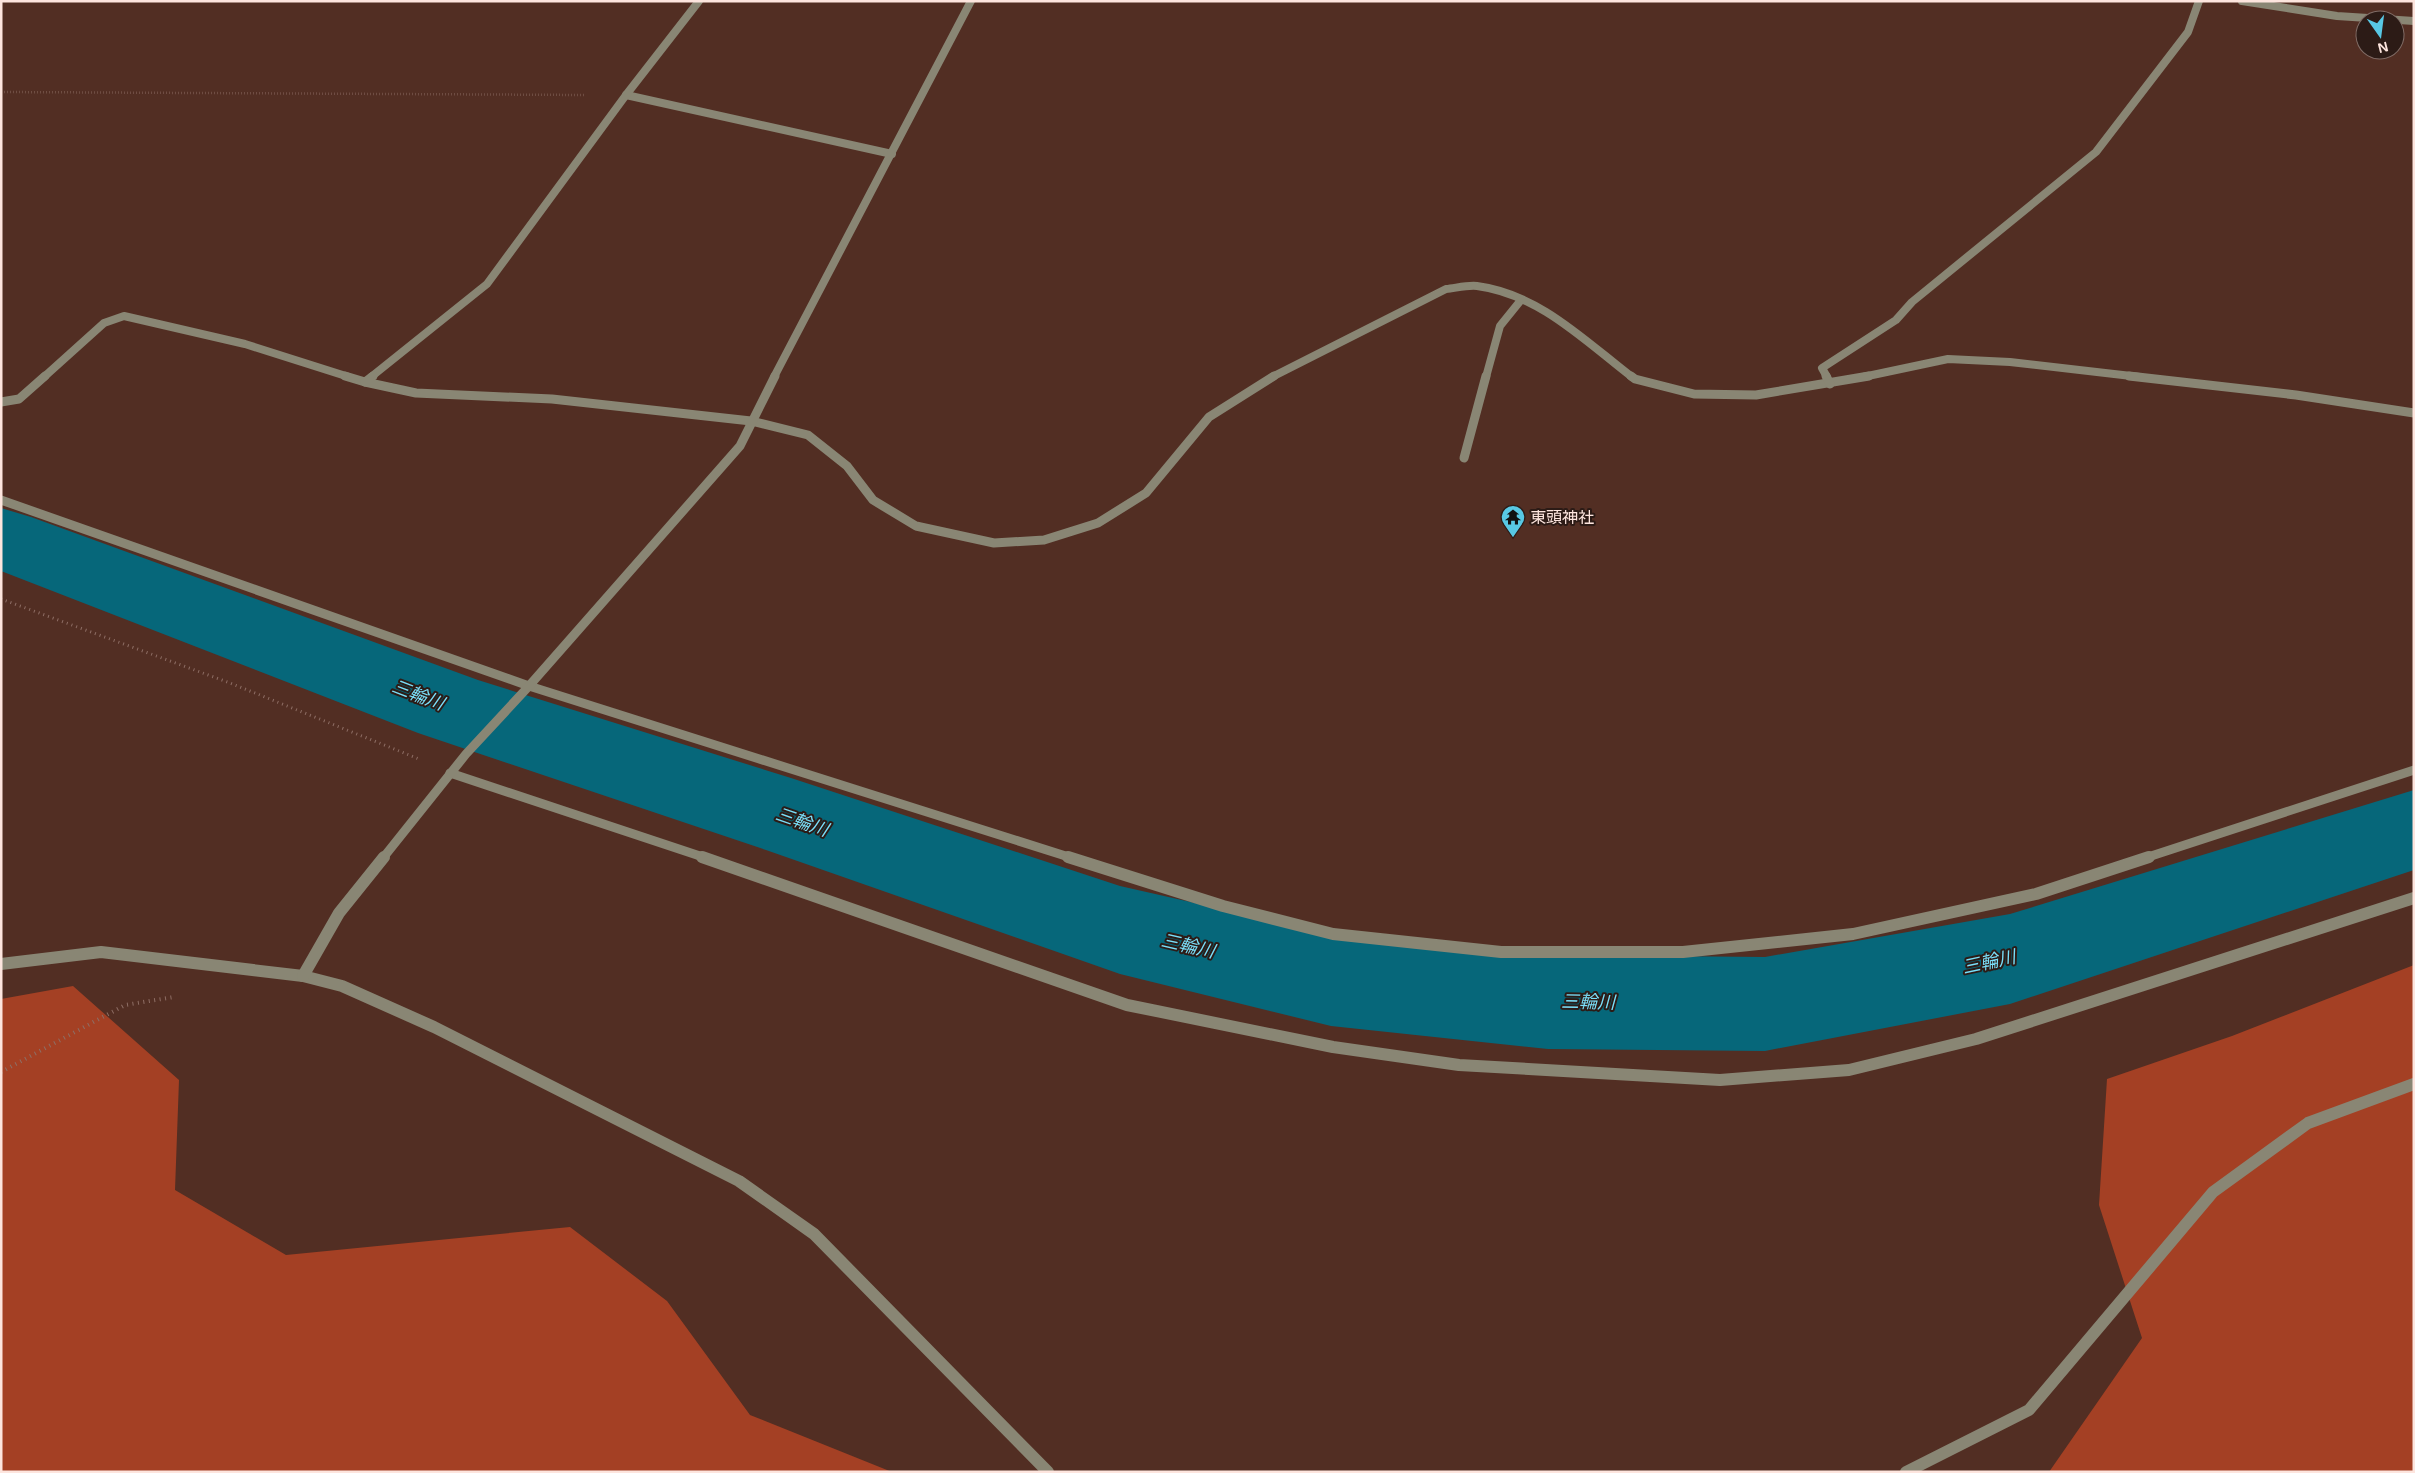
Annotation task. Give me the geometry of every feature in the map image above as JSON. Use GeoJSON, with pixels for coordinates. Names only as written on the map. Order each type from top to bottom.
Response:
{"type":"FeatureCollection","features":[{"type":"Feature","properties":{"kind":"street"},"geometry":{"type":"LineString","coordinates":[[365,382],[487,284],[698,1]]}},
{"type":"Feature","properties":{"kind":"street"},"geometry":{"type":"LineString","coordinates":[[303,976],[339,913],[450,773],[740,446],[751,421],[971,1]]}},
{"type":"Feature","properties":{"kind":"street"},"geometry":{"type":"LineString","coordinates":[[1830,384],[1822,368],[1896,320],[1912,302],[2096,152],[2188,32],[2198,1]]}},
{"type":"Feature","properties":{"kind":"street"},"geometry":{"type":"LineString","coordinates":[[2242,1],[2337,16],[2414,20]]}},
{"type":"Feature","properties":{"kind":"street"},"geometry":{"type":"LineString","coordinates":[[626,96],[892,154]]}},
{"type":"Feature","properties":{"kind":"street"},"geometry":{"type":"LineString","coordinates":[[1,402],[19,398],[104,323],[124,316],[245,344],[365,382],[416,393],[552,399],[751,421],[808,435],[847,466],[873,500],[916,526],[994,543],[1044,540],[1098,523],[1146,493],[1209,417],[1262,382],[1446,289],[1475,286],[1504,292],[1547,311],[1635,379],[1694,394],[1748,395],[1830,384],[1908,366],[1957,360],[2010,362],[2286,394],[2414,413]]}},
{"type":"Feature","properties":{"kind":"street"},"geometry":{"type":"LineString","coordinates":[[1464,458],[1500,326],[1521,300]]}},
{"type":"Feature","properties":{"kind":"street"},"geometry":{"type":"LineString","coordinates":[[1,500],[529,686],[1223,906],[1333,934],[1501,952],[1684,952],[1853,934],[2036,894],[2414,770]]}},
{"type":"Feature","properties":{"kind":"street"},"geometry":{"type":"LineString","coordinates":[[450,773],[798,890],[1126,1005],[1333,1047],[1459,1065],[1720,1080],[1849,1070],[1976,1038],[2414,898]]}},
{"type":"Feature","properties":{"kind":"street"},"geometry":{"type":"LineString","coordinates":[[1,964],[101,952],[303,976],[342,986],[434,1027],[739,1181],[814,1234],[1048,1472]]}},
{"type":"Feature","properties":{"kind":"street"},"geometry":{"type":"LineString","coordinates":[[1906,1472],[2028,1410],[2213,1192],[2308,1123],[2414,1084]]}},
{"type":"Feature","properties":{"kind":"path"},"geometry":{"type":"LineString","coordinates":[[1,92],[626,96]]}},
{"type":"Feature","properties":{"kind":"path"},"geometry":{"type":"LineString","coordinates":[[1,600],[230,683],[450,773]]}},
{"type":"Feature","properties":{"kind":"path"},"geometry":{"type":"LineString","coordinates":[[1,1072],[125,1005],[182,996]]}},
{"type":"Feature","properties":{"kind":"shaded area"},"geometry":{"type":"Polygon","coordinates":[[[2414,965],[2414,1472],[2049,1472],[2142,1338],[2099,1205],[2107,1079],[2232,1036],[2414,965]]]}},
{"type":"Feature","properties":{"kind":"shaded area"},"geometry":{"type":"Polygon","coordinates":[[[73,986],[179,1080],[175,1190],[286,1255],[570,1227],[667,1301],[750,1415],[892,1472],[1,1472],[1,999],[73,986]]]}},
{"type":"Feature","properties":{"kind":"waterway","name":"三輪川"},"geometry":{"type":"LineString","coordinates":[[1,538],[451,708],[791,818],[1120,930],[1331,980],[1548,1002],[1765,1004],[2010,959],[2414,830]]}},
{"type":"Feature","properties":{"kind":"place","name":"東頭神社"},"geometry":{"type":"Point","coordinates":[1513,538]}}]}
